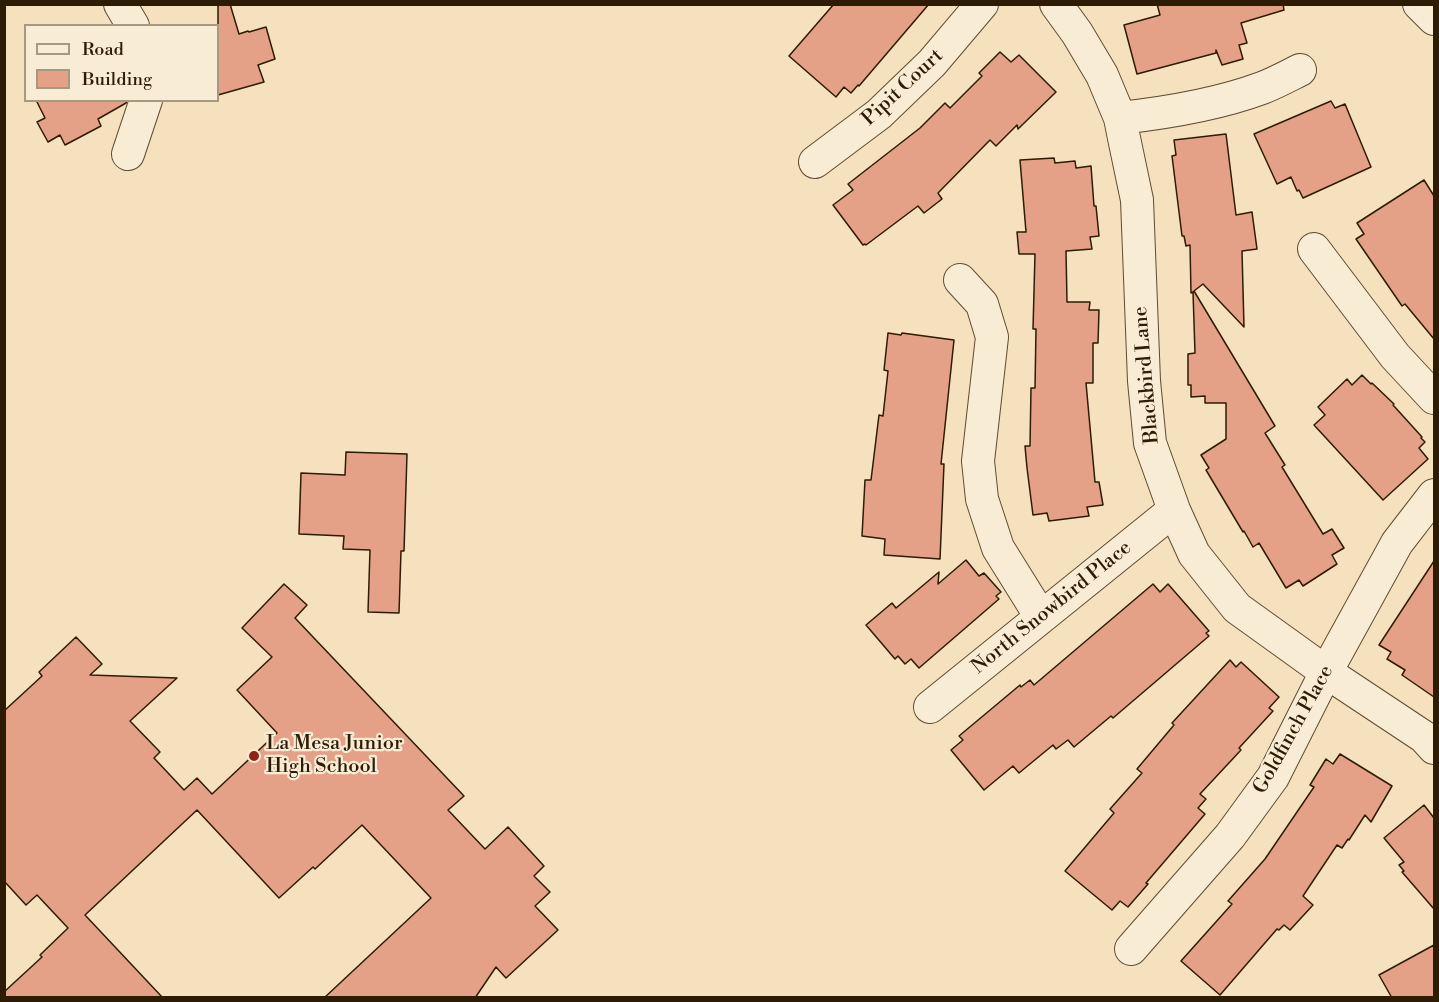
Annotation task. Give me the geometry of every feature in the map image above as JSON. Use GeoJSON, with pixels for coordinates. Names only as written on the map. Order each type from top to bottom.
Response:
{"type":"FeatureCollection","features":[{"type":"Feature","properties":{"kind":"street"},"geometry":{"type":"LineString","coordinates":[[120,4],[132,24]]}},
{"type":"Feature","properties":{"kind":"street","name":"Pipit Court"},"geometry":{"type":"LineString","coordinates":[[814,162],[879,114],[932,63],[982,4]]}},
{"type":"Feature","properties":{"kind":"street","name":"Blackbird Lane"},"geometry":{"type":"LineString","coordinates":[[1056,4],[1077,33],[1102,75],[1119,118],[1137,200],[1144,381],[1150,443],[1174,510],[1194,554],[1237,608],[1326,672],[1424,737],[1434,748]]}},
{"type":"Feature","properties":{"kind":"street"},"geometry":{"type":"LineString","coordinates":[[1419,4],[1434,19]]}},
{"type":"Feature","properties":{"kind":"street"},"geometry":{"type":"LineString","coordinates":[[1119,118],[1223,100],[1262,88],[1300,70]]}},
{"type":"Feature","properties":{"kind":"street"},"geometry":{"type":"LineString","coordinates":[[128,154],[145,102]]}},
{"type":"Feature","properties":{"kind":"street"},"geometry":{"type":"LineString","coordinates":[[1314,249],[1395,356],[1434,398]]}},
{"type":"Feature","properties":{"kind":"street"},"geometry":{"type":"LineString","coordinates":[[960,280],[982,304],[992,338],[978,461],[982,498],[998,548],[1041,617]]}},
{"type":"Feature","properties":{"kind":"street","name":"Goldfinch Place"},"geometry":{"type":"LineString","coordinates":[[1131,949],[1230,836],[1273,777],[1326,672],[1396,543],[1434,495]]}},
{"type":"Feature","properties":{"kind":"street","name":"North Snowbird Place"},"geometry":{"type":"LineString","coordinates":[[930,707],[1174,510]]}},
{"type":"Feature","properties":{"kind":"building"},"geometry":{"type":"Polygon","coordinates":[[[218,4],[230,4],[239,34],[266,27],[275,59],[258,65],[264,82],[219,95],[218,4]]]}},
{"type":"Feature","properties":{"kind":"building"},"geometry":{"type":"Polygon","coordinates":[[[834,4],[929,4],[859,86],[851,93],[844,87],[836,97],[789,56],[834,4]]]}},
{"type":"Feature","properties":{"kind":"building"},"geometry":{"type":"Polygon","coordinates":[[[1157,4],[1283,4],[1284,10],[1241,23],[1247,43],[1239,45],[1243,59],[1222,65],[1216,50],[1216,53],[1137,74],[1124,25],[1160,15],[1157,4]]]}},
{"type":"Feature","properties":{"kind":"building"},"geometry":{"type":"Polygon","coordinates":[[[1000,52],[1011,62],[1019,55],[1056,92],[1018,129],[1017,125],[996,146],[990,140],[938,193],[942,199],[924,213],[918,206],[863,245],[833,205],[853,190],[848,184],[920,128],[945,103],[950,108],[982,76],[979,73],[1000,52]]]}},
{"type":"Feature","properties":{"kind":"building"},"geometry":{"type":"Polygon","coordinates":[[[1331,101],[1335,108],[1345,104],[1371,167],[1303,198],[1291,177],[1277,184],[1254,134],[1331,101]]]}},
{"type":"Feature","properties":{"kind":"building"},"geometry":{"type":"Polygon","coordinates":[[[37,102],[126,102],[98,119],[101,126],[65,145],[60,135],[48,142],[37,122],[45,118],[37,102]]]}},
{"type":"Feature","properties":{"kind":"building"},"geometry":{"type":"Polygon","coordinates":[[[1226,134],[1236,215],[1252,212],[1257,249],[1242,251],[1244,327],[1203,284],[1194,291],[1275,426],[1265,433],[1285,465],[1282,467],[1323,534],[1332,529],[1344,548],[1332,555],[1337,564],[1303,586],[1299,580],[1286,588],[1259,543],[1253,547],[1206,470],[1209,468],[1201,455],[1226,439],[1226,403],[1205,403],[1205,396],[1191,397],[1191,385],[1188,385],[1188,354],[1195,353],[1193,292],[1191,293],[1190,245],[1186,246],[1184,236],[1182,236],[1172,156],[1176,155],[1174,140],[1226,134]]]}},
{"type":"Feature","properties":{"kind":"building"},"geometry":{"type":"Polygon","coordinates":[[[1054,158],[1055,163],[1075,161],[1076,168],[1091,166],[1099,236],[1090,237],[1092,249],[1066,251],[1067,302],[1090,302],[1089,310],[1099,310],[1098,343],[1093,343],[1093,383],[1086,383],[1095,482],[1099,482],[1103,505],[1087,507],[1089,516],[1049,521],[1047,513],[1033,515],[1027,468],[1025,446],[1030,446],[1031,388],[1035,388],[1036,329],[1033,329],[1035,254],[1019,254],[1017,232],[1026,232],[1020,160],[1054,158]]]}},
{"type":"Feature","properties":{"kind":"building"},"geometry":{"type":"Polygon","coordinates":[[[1424,180],[1434,196],[1434,339],[1405,304],[1402,306],[1356,239],[1364,234],[1357,223],[1424,180]]]}},
{"type":"Feature","properties":{"kind":"building"},"geometry":{"type":"Polygon","coordinates":[[[888,333],[954,340],[941,464],[944,464],[940,559],[884,555],[885,539],[862,536],[865,480],[871,480],[879,415],[883,416],[888,371],[884,370],[888,333]]]}},
{"type":"Feature","properties":{"kind":"building"},"geometry":{"type":"Polygon","coordinates":[[[1362,375],[1394,404],[1422,437],[1425,442],[1419,448],[1428,459],[1383,500],[1314,425],[1325,415],[1318,407],[1347,379],[1352,385],[1362,375]]]}},
{"type":"Feature","properties":{"kind":"building"},"geometry":{"type":"Polygon","coordinates":[[[346,452],[407,454],[404,551],[401,551],[399,613],[368,612],[370,550],[343,549],[344,536],[299,534],[301,473],[345,475],[346,452]]]}},
{"type":"Feature","properties":{"kind":"building"},"geometry":{"type":"Polygon","coordinates":[[[966,560],[979,576],[984,573],[1001,592],[996,596],[999,599],[919,668],[911,659],[905,664],[898,656],[895,659],[866,625],[892,603],[896,608],[939,572],[938,584],[966,560]]]}},
{"type":"Feature","properties":{"kind":"building"},"geometry":{"type":"Polygon","coordinates":[[[1434,561],[1434,697],[1402,675],[1405,670],[1387,659],[1391,652],[1379,645],[1434,561]]]}},
{"type":"Feature","properties":{"kind":"building"},"geometry":{"type":"Polygon","coordinates":[[[284,584],[307,605],[295,618],[464,796],[448,810],[485,849],[508,827],[544,866],[534,876],[550,892],[535,906],[558,930],[506,978],[496,967],[475,998],[324,998],[431,898],[362,825],[315,869],[313,867],[279,898],[197,810],[85,915],[163,998],[4,998],[4,992],[42,957],[40,955],[68,928],[37,895],[26,905],[4,881],[4,711],[42,676],[39,672],[76,637],[102,664],[90,675],[177,678],[130,721],[160,752],[154,758],[184,790],[197,778],[212,794],[277,733],[237,690],[272,657],[242,628],[284,584]]]}},
{"type":"Feature","properties":{"kind":"building"},"geometry":{"type":"Polygon","coordinates":[[[1153,584],[1160,592],[1168,584],[1209,631],[1206,633],[1209,636],[1113,718],[1111,716],[1074,747],[1068,740],[1056,749],[1053,745],[1019,773],[1013,766],[984,790],[951,750],[963,740],[959,736],[1020,685],[1021,687],[1030,680],[1034,685],[1153,584]]]}},
{"type":"Feature","properties":{"kind":"building"},"geometry":{"type":"Polygon","coordinates":[[[1230,660],[1236,667],[1241,662],[1279,697],[1269,708],[1273,711],[1200,794],[1206,799],[1198,808],[1205,814],[1128,907],[1120,901],[1112,910],[1065,871],[1114,813],[1110,809],[1142,773],[1137,769],[1174,725],[1172,723],[1230,660]]]}},
{"type":"Feature","properties":{"kind":"building"},"geometry":{"type":"Polygon","coordinates":[[[1340,754],[1392,786],[1371,822],[1365,815],[1342,848],[1337,845],[1303,896],[1313,905],[1290,930],[1284,925],[1279,930],[1277,929],[1220,995],[1181,961],[1232,904],[1228,901],[1265,859],[1314,787],[1310,785],[1326,759],[1333,764],[1340,754]]]}},
{"type":"Feature","properties":{"kind":"building"},"geometry":{"type":"Polygon","coordinates":[[[1424,805],[1434,818],[1434,909],[1402,872],[1404,871],[1399,865],[1404,862],[1384,838],[1424,805]]]}},
{"type":"Feature","properties":{"kind":"building"},"geometry":{"type":"Polygon","coordinates":[[[1434,945],[1434,998],[1392,998],[1379,975],[1434,945]]]}},
{"type":"Feature","properties":{"kind":"place","name":"La Mesa Junior High School"},"geometry":{"type":"Point","coordinates":[254,756]}}]}
